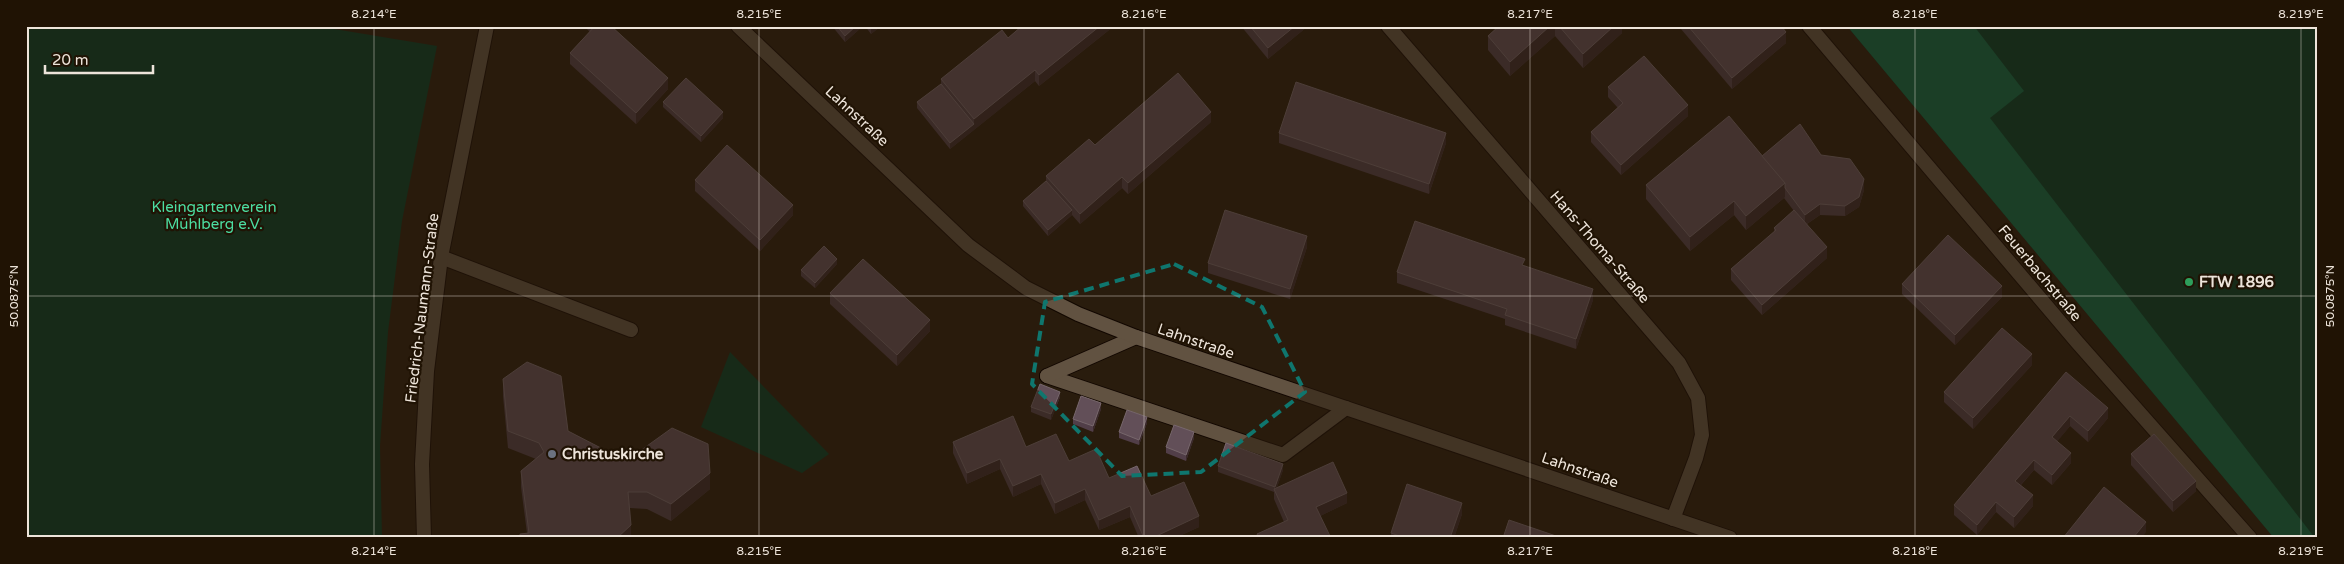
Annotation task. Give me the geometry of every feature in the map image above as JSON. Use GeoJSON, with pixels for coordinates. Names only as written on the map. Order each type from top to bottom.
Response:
{"type":"FeatureCollection","features":[{"type":"Feature","properties":{"kind":"street","name":"Friedrich-Naumann-Straße"},"geometry":{"type":"LineString","coordinates":[[424,538],[422,464],[427,371],[441,257],[488,26]]}},
{"type":"Feature","properties":{"kind":"street","name":"Lahnstraße"},"geometry":{"type":"LineString","coordinates":[[738,26],[968,245],[1026,288],[1078,314],[1136,338],[1730,538]]}},
{"type":"Feature","properties":{"kind":"street","name":"Hans-Thoma-Straße"},"geometry":{"type":"LineString","coordinates":[[1388,26],[1678,363],[1698,398],[1702,435],[1696,458],[1673,519]]}},
{"type":"Feature","properties":{"kind":"street","name":"Feuerbachstraße"},"geometry":{"type":"LineString","coordinates":[[1809,26],[2077,342],[2250,538]]}},
{"type":"Feature","properties":{"kind":"street"},"geometry":{"type":"LineString","coordinates":[[441,257],[631,330]]}},
{"type":"Feature","properties":{"kind":"street"},"geometry":{"type":"LineString","coordinates":[[1136,338],[1047,376],[1283,456],[1346,408]]}},
{"type":"Feature","properties":{"kind":"highlighted area"},"geometry":{"type":"Polygon","coordinates":[[[1174,264],[1262,307],[1305,392],[1201,472],[1122,476],[1032,384],[1045,302],[1174,264]]]}},
{"type":"Feature","properties":{"kind":"green space","name":"Kleingartenverein Mühlberg e.V."},"geometry":{"type":"Polygon","coordinates":[[[26,26],[316,26],[437,46],[402,221],[388,332],[380,446],[382,538],[26,538],[26,26]]]}},
{"type":"Feature","properties":{"kind":"green space","name":"FTW 1896"},"geometry":{"type":"Polygon","coordinates":[[[1847,26],[2318,26],[2318,538],[2274,538],[1847,26]]]}},
{"type":"Feature","properties":{"kind":"green space"},"geometry":{"type":"Polygon","coordinates":[[[1847,26],[1974,26],[2024,91],[1990,118],[2315,538],[2274,538],[1847,26]]]}},
{"type":"Feature","properties":{"kind":"green space"},"geometry":{"type":"Polygon","coordinates":[[[730,352],[829,454],[802,473],[701,427],[730,352]]]}},
{"type":"Feature","properties":{"kind":"building"},"geometry":{"type":"Polygon","coordinates":[[[595,26],[611,26],[668,78],[636,113],[570,53],[595,26]]]}},
{"type":"Feature","properties":{"kind":"building"},"geometry":{"type":"Polygon","coordinates":[[[837,26],[856,26],[845,36],[837,26]]]}},
{"type":"Feature","properties":{"kind":"building"},"geometry":{"type":"Polygon","coordinates":[[[1022,26],[1100,26],[1039,75],[1035,70],[974,119],[941,79],[1002,30],[1008,38],[1022,26]]]}},
{"type":"Feature","properties":{"kind":"building"},"geometry":{"type":"Polygon","coordinates":[[[1250,26],[1295,26],[1268,48],[1250,26]]]}},
{"type":"Feature","properties":{"kind":"building"},"geometry":{"type":"Polygon","coordinates":[[[1499,26],[1550,26],[1510,62],[1488,36],[1499,26]]]}},
{"type":"Feature","properties":{"kind":"building"},"geometry":{"type":"Polygon","coordinates":[[[1559,26],[1614,26],[1583,54],[1559,26]]]}},
{"type":"Feature","properties":{"kind":"building"},"geometry":{"type":"Polygon","coordinates":[[[1688,26],[1781,26],[1786,32],[1732,78],[1688,26]]]}},
{"type":"Feature","properties":{"kind":"building"},"geometry":{"type":"Polygon","coordinates":[[[1644,56],[1688,105],[1621,165],[1591,132],[1623,103],[1608,87],[1644,56]]]}},
{"type":"Feature","properties":{"kind":"building"},"geometry":{"type":"Polygon","coordinates":[[[1178,73],[1211,112],[1128,183],[1122,177],[1080,214],[1046,176],[1089,139],[1095,145],[1178,73]]]}},
{"type":"Feature","properties":{"kind":"building"},"geometry":{"type":"Polygon","coordinates":[[[686,78],[723,112],[701,136],[663,102],[686,78]]]}},
{"type":"Feature","properties":{"kind":"building"},"geometry":{"type":"Polygon","coordinates":[[[1296,82],[1446,133],[1429,184],[1279,133],[1296,82]]]}},
{"type":"Feature","properties":{"kind":"building"},"geometry":{"type":"Polygon","coordinates":[[[941,84],[974,124],[950,143],[917,102],[941,84]]]}},
{"type":"Feature","properties":{"kind":"building"},"geometry":{"type":"Polygon","coordinates":[[[1729,116],[1785,183],[1746,216],[1734,201],[1690,237],[1646,185],[1729,116]]]}},
{"type":"Feature","properties":{"kind":"building"},"geometry":{"type":"Polygon","coordinates":[[[1800,124],[1821,155],[1850,159],[1864,179],[1859,197],[1845,206],[1820,204],[1805,215],[1785,188],[1785,183],[1762,156],[1800,124]]]}},
{"type":"Feature","properties":{"kind":"building"},"geometry":{"type":"Polygon","coordinates":[[[727,145],[793,205],[760,240],[695,180],[727,145]]]}},
{"type":"Feature","properties":{"kind":"building"},"geometry":{"type":"Polygon","coordinates":[[[1046,181],[1072,210],[1048,230],[1023,201],[1046,181]]]}},
{"type":"Feature","properties":{"kind":"building"},"geometry":{"type":"Polygon","coordinates":[[[1225,210],[1307,236],[1290,289],[1208,263],[1225,210]]]}},
{"type":"Feature","properties":{"kind":"building"},"geometry":{"type":"Polygon","coordinates":[[[1794,210],[1827,247],[1762,305],[1731,269],[1776,230],[1774,228],[1794,210]]]}},
{"type":"Feature","properties":{"kind":"building"},"geometry":{"type":"Polygon","coordinates":[[[1415,221],[1525,259],[1522,265],[1593,289],[1576,339],[1505,315],[1507,309],[1397,272],[1415,221]]]}},
{"type":"Feature","properties":{"kind":"building"},"geometry":{"type":"Polygon","coordinates":[[[1948,235],[2002,286],[1955,335],[1902,284],[1948,235]]]}},
{"type":"Feature","properties":{"kind":"building"},"geometry":{"type":"Polygon","coordinates":[[[824,246],[837,259],[815,283],[801,270],[824,246]]]}},
{"type":"Feature","properties":{"kind":"building"},"geometry":{"type":"Polygon","coordinates":[[[863,259],[930,320],[897,355],[830,293],[863,259]]]}},
{"type":"Feature","properties":{"kind":"building"},"geometry":{"type":"Polygon","coordinates":[[[2002,328],[2032,354],[1973,418],[1944,392],[2002,328]]]}},
{"type":"Feature","properties":{"kind":"building","name":"Christuskirche"},"geometry":{"type":"Polygon","coordinates":[[[527,362],[561,376],[568,431],[626,461],[672,428],[708,444],[710,473],[671,504],[647,492],[628,492],[631,525],[617,538],[520,538],[520,534],[529,533],[521,471],[544,452],[539,443],[508,431],[503,379],[527,362]]]}},
{"type":"Feature","properties":{"kind":"building"},"geometry":{"type":"Polygon","coordinates":[[[2066,372],[2108,408],[2088,431],[2070,416],[2052,437],[2071,453],[2052,475],[2034,460],[2015,481],[2033,495],[2014,517],[1996,502],[1977,525],[1954,505],[2066,372]]]}},
{"type":"Feature","properties":{"kind":"building"},"geometry":{"type":"Polygon","coordinates":[[[1040,384],[1060,392],[1051,414],[1031,407],[1040,384]]]}},
{"type":"Feature","properties":{"kind":"building"},"geometry":{"type":"Polygon","coordinates":[[[1081,396],[1101,403],[1093,426],[1073,419],[1081,396]]]}},
{"type":"Feature","properties":{"kind":"building"},"geometry":{"type":"Polygon","coordinates":[[[1127,410],[1147,417],[1139,440],[1119,432],[1127,410]]]}},
{"type":"Feature","properties":{"kind":"building"},"geometry":{"type":"Polygon","coordinates":[[[1013,416],[1026,447],[1056,434],[1069,461],[1096,449],[1109,478],[1137,466],[1151,496],[1184,482],[1199,516],[1152,538],[1144,538],[1130,506],[1099,520],[1085,489],[1055,503],[1041,474],[1013,486],[1000,459],[967,473],[953,442],[1013,416]]]}},
{"type":"Feature","properties":{"kind":"building"},"geometry":{"type":"Polygon","coordinates":[[[1174,425],[1194,432],[1186,455],[1166,447],[1174,425]]]}},
{"type":"Feature","properties":{"kind":"building"},"geometry":{"type":"Polygon","coordinates":[[[2154,434],[2196,481],[2173,501],[2131,454],[2154,434]]]}},
{"type":"Feature","properties":{"kind":"building"},"geometry":{"type":"Polygon","coordinates":[[[1226,443],[1283,464],[1275,487],[1218,466],[1226,443]]]}},
{"type":"Feature","properties":{"kind":"building"},"geometry":{"type":"Polygon","coordinates":[[[1333,462],[1347,493],[1316,507],[1330,536],[1326,538],[1259,538],[1257,534],[1288,520],[1274,489],[1333,462]]]}},
{"type":"Feature","properties":{"kind":"building"},"geometry":{"type":"Polygon","coordinates":[[[1407,484],[1462,503],[1450,538],[1405,538],[1391,533],[1407,484]]]}},
{"type":"Feature","properties":{"kind":"building"},"geometry":{"type":"Polygon","coordinates":[[[2104,487],[2146,522],[2133,538],[2063,538],[2104,487]]]}},
{"type":"Feature","properties":{"kind":"building"},"geometry":{"type":"Polygon","coordinates":[[[1509,520],[1559,537],[1559,538],[1503,538],[1509,520]]]}},
{"type":"Feature","properties":{"kind":"place","name":"FTW 1896"},"geometry":{"type":"Point","coordinates":[2189,282]}},
{"type":"Feature","properties":{"kind":"place","name":"Christuskirche"},"geometry":{"type":"Point","coordinates":[552,454]}}]}
